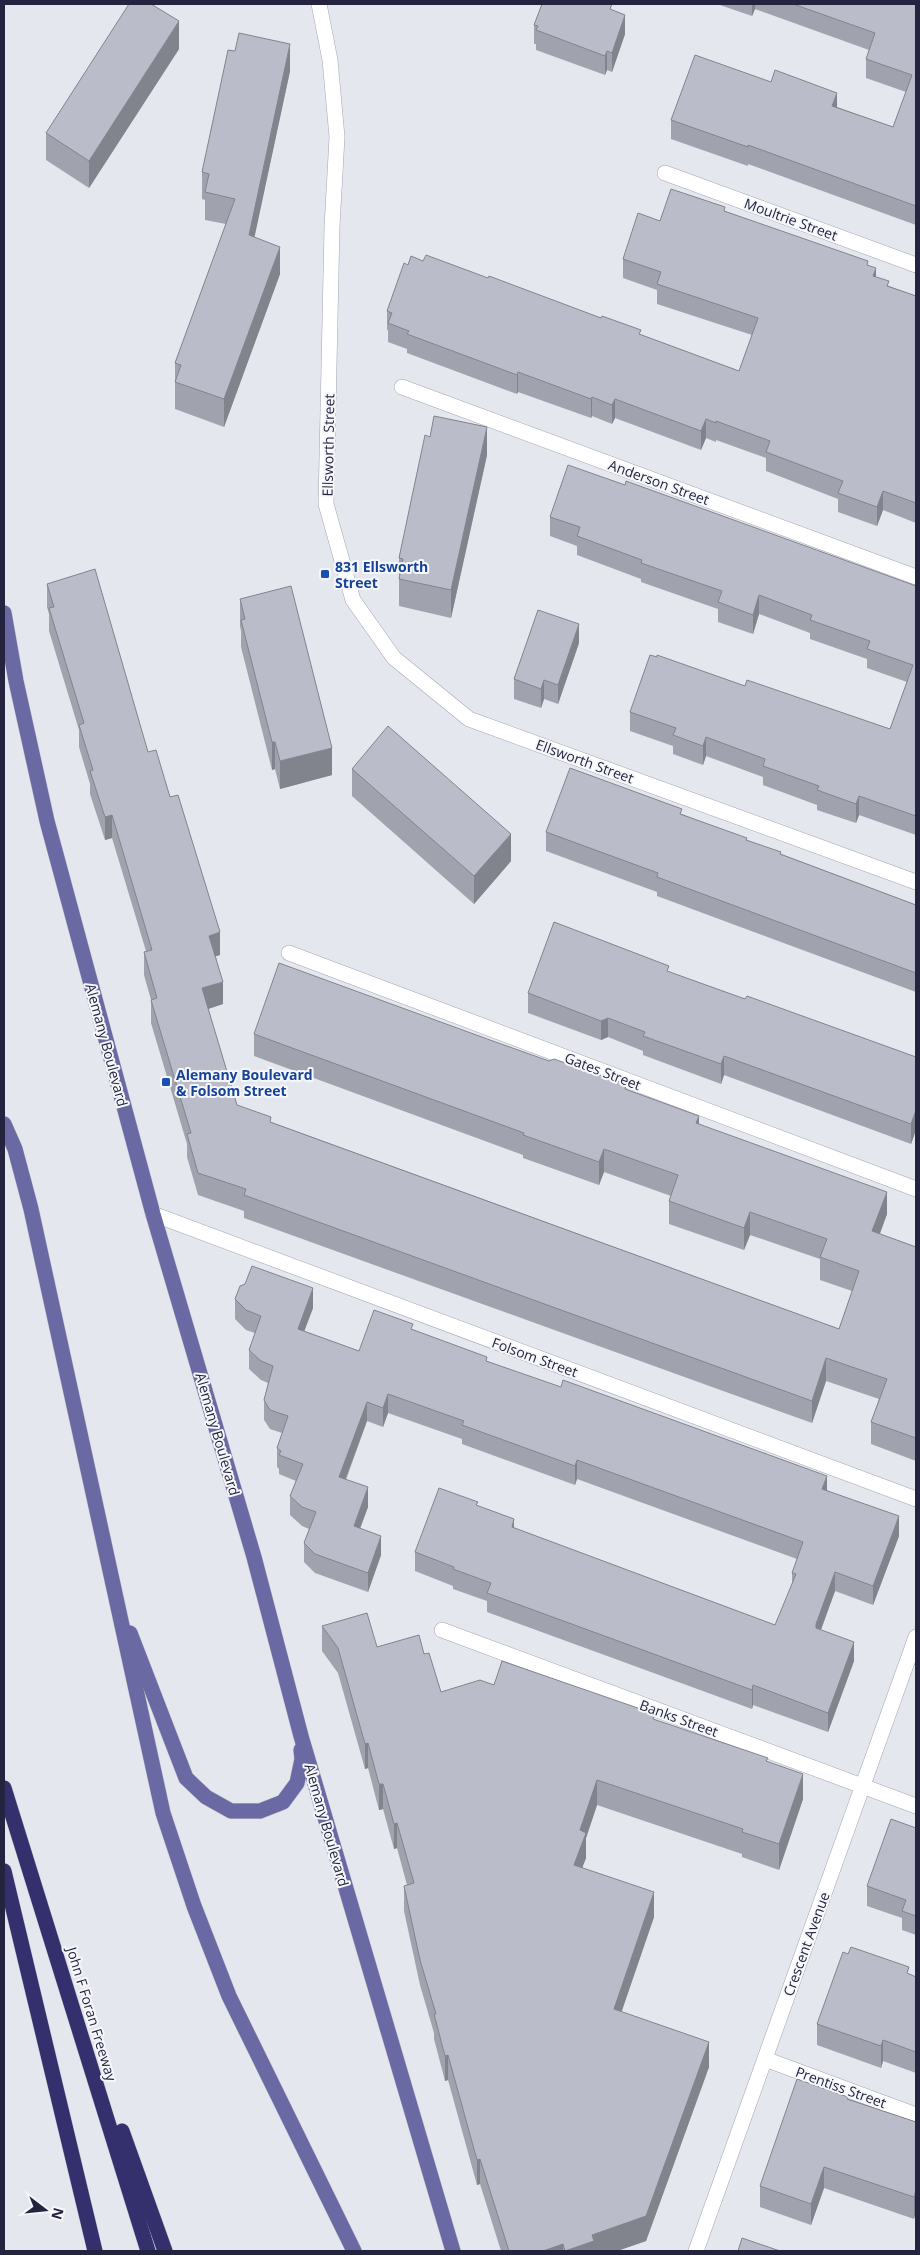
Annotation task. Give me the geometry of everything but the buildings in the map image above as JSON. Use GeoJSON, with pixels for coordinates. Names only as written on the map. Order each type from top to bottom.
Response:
{"type":"FeatureCollection","features":[{"type":"Feature","properties":{"kind":"highway","name":"John F Foran Freeway"},"geometry":{"type":"LineString","coordinates":[[4,1788],[148,2251]]}},
{"type":"Feature","properties":{"kind":"highway"},"geometry":{"type":"LineString","coordinates":[[4,1871],[95,2251]]}},
{"type":"Feature","properties":{"kind":"highway"},"geometry":{"type":"LineString","coordinates":[[41,1906],[165,2251]]}},
{"type":"Feature","properties":{"kind":"main road","name":"Alemany Boulevard"},"geometry":{"type":"LineString","coordinates":[[4,612],[16,681],[47,821],[153,1214],[254,1557],[300,1736],[453,2251]]}},
{"type":"Feature","properties":{"kind":"main road"},"geometry":{"type":"LineString","coordinates":[[4,1124],[15,1149],[31,1209],[163,1813],[194,1906],[229,1996],[354,2251]]}},
{"type":"Feature","properties":{"kind":"main road"},"geometry":{"type":"LineString","coordinates":[[112,1585],[186,1778],[206,1797],[231,1811],[260,1811],[283,1802],[297,1783],[302,1759],[300,1736]]}},
{"type":"Feature","properties":{"kind":"street","name":"Ellsworth Street"},"geometry":{"type":"LineString","coordinates":[[319,4],[330,60],[337,137],[332,227],[326,504],[353,600],[394,658],[469,719],[916,882]]}},
{"type":"Feature","properties":{"kind":"street","name":"Moultrie Street"},"geometry":{"type":"LineString","coordinates":[[666,173],[916,265]]}},
{"type":"Feature","properties":{"kind":"street","name":"Anderson Street"},"geometry":{"type":"LineString","coordinates":[[402,387],[916,577]]}},
{"type":"Feature","properties":{"kind":"street","name":"Gates Street"},"geometry":{"type":"LineString","coordinates":[[289,953],[916,1188]]}},
{"type":"Feature","properties":{"kind":"street","name":"Folsom Street"},"geometry":{"type":"LineString","coordinates":[[153,1214],[916,1499]]}},
{"type":"Feature","properties":{"kind":"street","name":"Banks Street"},"geometry":{"type":"LineString","coordinates":[[442,1630],[916,1806]]}},
{"type":"Feature","properties":{"kind":"street","name":"Crescent Avenue"},"geometry":{"type":"LineString","coordinates":[[696,2251],[916,1636]]}},
{"type":"Feature","properties":{"kind":"street","name":"Prentiss Street"},"geometry":{"type":"LineString","coordinates":[[765,2060],[916,2115]]}},
{"type":"Feature","properties":{"kind":"place","name":"831 Ellsworth Street"},"geometry":{"type":"Point","coordinates":[325,574]}},
{"type":"Feature","properties":{"kind":"place","name":"Alemany Boulevard & Folsom Street"},"geometry":{"type":"Point","coordinates":[166,1082]}}]}
